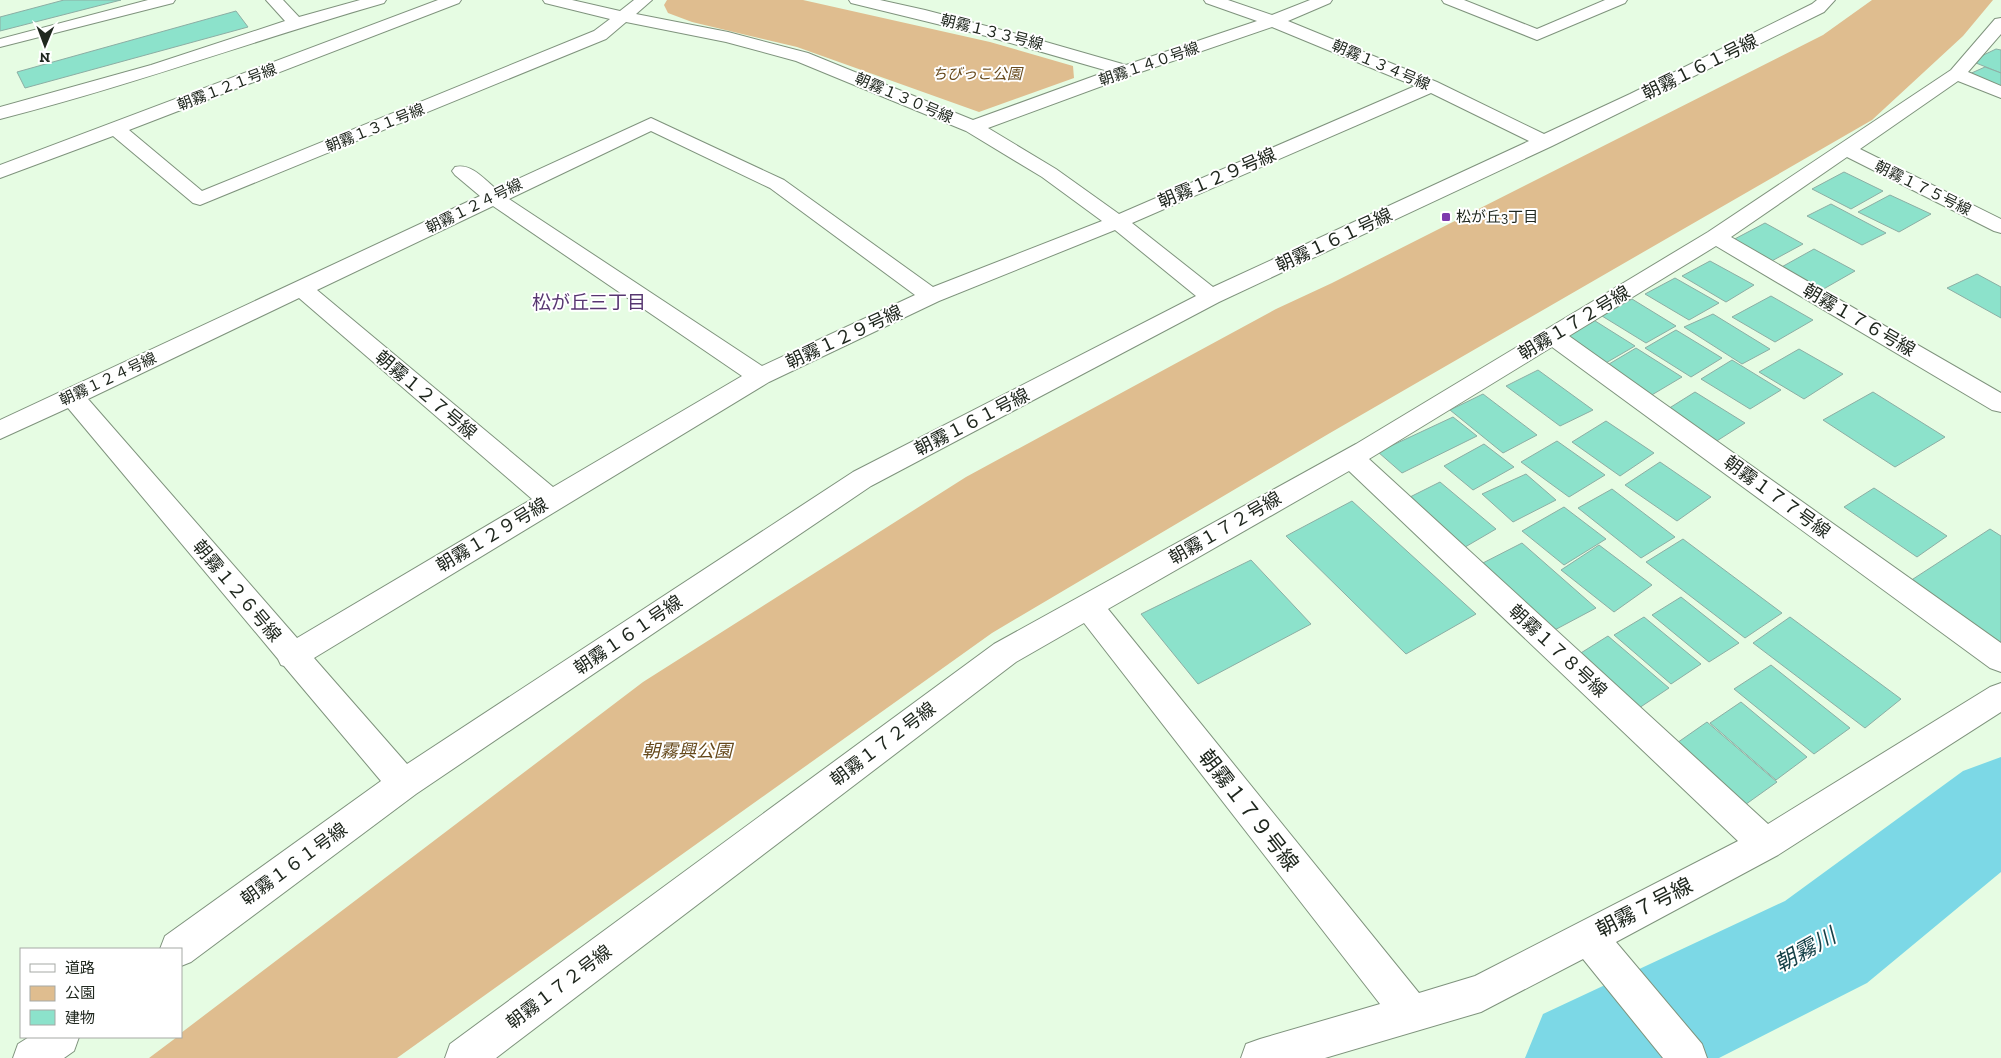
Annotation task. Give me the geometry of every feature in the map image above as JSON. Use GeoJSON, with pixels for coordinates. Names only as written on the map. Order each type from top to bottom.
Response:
{"type":"FeatureCollection","features":[{"type":"Feature","properties":{"kind":"street"},"geometry":{"type":"LineString","coordinates":[[3,43],[167,0]]}},
{"type":"Feature","properties":{"kind":"street"},"geometry":{"type":"LineString","coordinates":[[274,0],[296,23]]}},
{"type":"Feature","properties":{"kind":"street"},"geometry":{"type":"LineString","coordinates":[[0,113],[157,69],[296,23],[378,0]]}},
{"type":"Feature","properties":{"kind":"street","name":"朝霧１２１号線"},"geometry":{"type":"LineString","coordinates":[[0,172],[454,0]]}},
{"type":"Feature","properties":{"kind":"street","name":"朝霧１３０号線"},"geometry":{"type":"LineString","coordinates":[[551,0],[624,17],[728,36],[802,57],[973,127],[1049,173],[1117,222],[1212,297]]}},
{"type":"Feature","properties":{"kind":"street","name":"朝霧１３１号線"},"geometry":{"type":"LineString","coordinates":[[116,128],[200,199],[396,128],[600,36],[644,0]]}},
{"type":"Feature","properties":{"kind":"street","name":"朝霧１３３号線"},"geometry":{"type":"LineString","coordinates":[[857,0],[911,11],[1044,45],[1126,71]]}},
{"type":"Feature","properties":{"kind":"street","name":"朝霧１３４号線"},"geometry":{"type":"LineString","coordinates":[[1212,0],[1273,21],[1431,86],[1544,142]]}},
{"type":"Feature","properties":{"kind":"street","name":"朝霧１４０号線"},"geometry":{"type":"LineString","coordinates":[[973,127],[1126,71],[1273,21],[1324,0]]}},
{"type":"Feature","properties":{"kind":"street"},"geometry":{"type":"LineString","coordinates":[[1450,0],[1537,34],[1620,0]]}},
{"type":"Feature","properties":{"kind":"street","name":"朝霧１６１号線"},"geometry":{"type":"LineString","coordinates":[[179,948],[404,784],[862,479],[1212,297],[1544,142],[1809,13],[1827,0]]}},
{"type":"Feature","properties":{"kind":"street","name":"朝霧１７２号線"},"geometry":{"type":"LineString","coordinates":[[464,1058],[1005,653],[1365,450],[1716,237],[1957,74],[2001,23]]}},
{"type":"Feature","properties":{"kind":"street"},"geometry":{"type":"LineString","coordinates":[[1957,74],[2001,93]]}},
{"type":"Feature","properties":{"kind":"street","name":"朝霧１２９号線"},"geometry":{"type":"LineString","coordinates":[[292,656],[760,376],[931,296],[1117,222],[1431,86]]}},
{"type":"Feature","properties":{"kind":"street","name":"朝霧１２４号線"},"geometry":{"type":"LineString","coordinates":[[0,430],[302,290],[493,197],[651,124],[777,184],[931,296]]}},
{"type":"Feature","properties":{"kind":"street","name":"朝霧１７５号線"},"geometry":{"type":"LineString","coordinates":[[1846,149],[2001,227]]}},
{"type":"Feature","properties":{"kind":"street"},"geometry":{"type":"LineString","coordinates":[[462,171],[493,197],[760,376]]}},
{"type":"Feature","properties":{"kind":"street","name":"朝霧１７６号線"},"geometry":{"type":"LineString","coordinates":[[1716,237],[2001,404]]}},
{"type":"Feature","properties":{"kind":"street","name":"朝霧１２７号線"},"geometry":{"type":"LineString","coordinates":[[302,290],[551,500]]}},
{"type":"Feature","properties":{"kind":"street","name":"朝霧１７７号線"},"geometry":{"type":"LineString","coordinates":[[1553,336],[2001,659]]}},
{"type":"Feature","properties":{"kind":"street","name":"朝霧１２６号線"},"geometry":{"type":"LineString","coordinates":[[71,396],[292,656],[404,784]]}},
{"type":"Feature","properties":{"kind":"street","name":"朝霧１７８号線"},"geometry":{"type":"LineString","coordinates":[[1350,457],[1766,844]]}},
{"type":"Feature","properties":{"kind":"street","name":"朝霧１７９号線"},"geometry":{"type":"LineString","coordinates":[[1088,606],[1411,1013]]}},
{"type":"Feature","properties":{"kind":"street","name":"朝霧７号線"},"geometry":{"type":"LineString","coordinates":[[1260,1058],[1481,993],[1766,844],[2001,696]]}},
{"type":"Feature","properties":{"kind":"street"},"geometry":{"type":"LineString","coordinates":[[1588,936],[1688,1058]]}},
{"type":"Feature","properties":{"kind":"street"},"geometry":{"type":"LineString","coordinates":[[32,1058],[59,1038]]}},
{"type":"Feature","properties":{"kind":"green space","name":"ちびっこ公園"},"geometry":{"type":"Polygon","coordinates":[[[667,0],[803,0],[990,42],[1073,66],[1074,78],[979,112],[797,47],[692,22],[668,13],[664,5],[667,0]]]}},
{"type":"Feature","properties":{"kind":"green space","name":"朝霧興公園"},"geometry":{"type":"Polygon","coordinates":[[[1872,0],[1993,0],[1963,36],[1872,120],[1330,433],[992,633],[397,1058],[149,1058],[176,1038],[182,1038],[182,1032],[643,682],[966,477],[1276,309],[1332,283],[1823,35],[1872,0]]]}},
{"type":"Feature","properties":{"kind":"building"},"geometry":{"type":"Polygon","coordinates":[[[64,0],[121,0],[0,31],[0,17],[64,0]]]}},
{"type":"Feature","properties":{"kind":"building"},"geometry":{"type":"Polygon","coordinates":[[[236,11],[248,27],[25,88],[17,72],[236,11]]]}},
{"type":"Feature","properties":{"kind":"building"},"geometry":{"type":"Polygon","coordinates":[[[1996,49],[2001,50],[2001,73],[1971,61],[1996,49]]]}},
{"type":"Feature","properties":{"kind":"building"},"geometry":{"type":"Polygon","coordinates":[[[1985,67],[2001,73],[2001,89],[1967,75],[1985,67]]]}},
{"type":"Feature","properties":{"kind":"building"},"geometry":{"type":"Polygon","coordinates":[[[1844,172],[1883,191],[1851,209],[1812,189],[1844,172]]]}},
{"type":"Feature","properties":{"kind":"building"},"geometry":{"type":"Polygon","coordinates":[[[1890,195],[1931,214],[1899,232],[1858,212],[1890,195]]]}},
{"type":"Feature","properties":{"kind":"building"},"geometry":{"type":"Polygon","coordinates":[[[1831,204],[1886,233],[1862,245],[1807,216],[1831,204]]]}},
{"type":"Feature","properties":{"kind":"building"},"geometry":{"type":"Polygon","coordinates":[[[1765,223],[1803,244],[1768,263],[1729,242],[1765,223]]]}},
{"type":"Feature","properties":{"kind":"building"},"geometry":{"type":"Polygon","coordinates":[[[1814,249],[1855,271],[1820,291],[1778,269],[1814,249]]]}},
{"type":"Feature","properties":{"kind":"building"},"geometry":{"type":"Polygon","coordinates":[[[1710,261],[1754,285],[1726,302],[1682,276],[1710,261]]]}},
{"type":"Feature","properties":{"kind":"building"},"geometry":{"type":"Polygon","coordinates":[[[1977,274],[2001,287],[2001,318],[1947,288],[1977,274]]]}},
{"type":"Feature","properties":{"kind":"building"},"geometry":{"type":"Polygon","coordinates":[[[1675,278],[1719,303],[1689,320],[1645,294],[1675,278]]]}},
{"type":"Feature","properties":{"kind":"building"},"geometry":{"type":"Polygon","coordinates":[[[1771,296],[1813,320],[1775,342],[1732,317],[1771,296]]]}},
{"type":"Feature","properties":{"kind":"building"},"geometry":{"type":"Polygon","coordinates":[[[1632,299],[1676,326],[1646,343],[1602,316],[1632,299]]]}},
{"type":"Feature","properties":{"kind":"building"},"geometry":{"type":"Polygon","coordinates":[[[1713,314],[1770,349],[1742,364],[1684,327],[1713,314]]]}},
{"type":"Feature","properties":{"kind":"building"},"geometry":{"type":"Polygon","coordinates":[[[1592,319],[1635,346],[1604,364],[1560,336],[1592,319]]]}},
{"type":"Feature","properties":{"kind":"building"},"geometry":{"type":"Polygon","coordinates":[[[1676,330],[1722,358],[1691,377],[1645,348],[1676,330]]]}},
{"type":"Feature","properties":{"kind":"building"},"geometry":{"type":"Polygon","coordinates":[[[1636,348],[1682,377],[1650,396],[1604,367],[1636,348]]]}},
{"type":"Feature","properties":{"kind":"building"},"geometry":{"type":"Polygon","coordinates":[[[1799,349],[1843,374],[1804,399],[1759,372],[1799,349]]]}},
{"type":"Feature","properties":{"kind":"building"},"geometry":{"type":"Polygon","coordinates":[[[1732,360],[1781,390],[1750,409],[1701,379],[1732,360]]]}},
{"type":"Feature","properties":{"kind":"building"},"geometry":{"type":"Polygon","coordinates":[[[1538,370],[1593,410],[1560,426],[1506,386],[1538,370]]]}},
{"type":"Feature","properties":{"kind":"building"},"geometry":{"type":"Polygon","coordinates":[[[1695,392],[1745,423],[1712,444],[1663,412],[1695,392]]]}},
{"type":"Feature","properties":{"kind":"building"},"geometry":{"type":"Polygon","coordinates":[[[1873,392],[1945,437],[1895,467],[1823,420],[1873,392]]]}},
{"type":"Feature","properties":{"kind":"building"},"geometry":{"type":"Polygon","coordinates":[[[1483,394],[1537,435],[1503,453],[1450,410],[1483,394]]]}},
{"type":"Feature","properties":{"kind":"building"},"geometry":{"type":"Polygon","coordinates":[[[1453,417],[1477,436],[1402,473],[1378,452],[1453,417]]]}},
{"type":"Feature","properties":{"kind":"building"},"geometry":{"type":"Polygon","coordinates":[[[1606,421],[1654,453],[1620,476],[1572,442],[1606,421]]]}},
{"type":"Feature","properties":{"kind":"building"},"geometry":{"type":"Polygon","coordinates":[[[1557,441],[1605,475],[1569,497],[1521,462],[1557,441]]]}},
{"type":"Feature","properties":{"kind":"building"},"geometry":{"type":"Polygon","coordinates":[[[1484,444],[1514,467],[1473,490],[1444,466],[1484,444]]]}},
{"type":"Feature","properties":{"kind":"building"},"geometry":{"type":"Polygon","coordinates":[[[1660,462],[1711,497],[1677,521],[1625,485],[1660,462]]]}},
{"type":"Feature","properties":{"kind":"building"},"geometry":{"type":"Polygon","coordinates":[[[1526,474],[1556,500],[1513,522],[1482,494],[1526,474]]]}},
{"type":"Feature","properties":{"kind":"building"},"geometry":{"type":"Polygon","coordinates":[[[1440,482],[1496,529],[1460,550],[1404,500],[1440,482]]]}},
{"type":"Feature","properties":{"kind":"building"},"geometry":{"type":"Polygon","coordinates":[[[1874,488],[1947,536],[1917,557],[1844,507],[1874,488]]]}},
{"type":"Feature","properties":{"kind":"building"},"geometry":{"type":"Polygon","coordinates":[[[1612,489],[1675,537],[1641,558],[1578,508],[1612,489]]]}},
{"type":"Feature","properties":{"kind":"building"},"geometry":{"type":"Polygon","coordinates":[[[1352,501],[1476,614],[1406,654],[1286,536],[1352,501]]]}},
{"type":"Feature","properties":{"kind":"building"},"geometry":{"type":"Polygon","coordinates":[[[1564,507],[1606,539],[1564,565],[1522,531],[1564,507]]]}},
{"type":"Feature","properties":{"kind":"building"},"geometry":{"type":"Polygon","coordinates":[[[1990,529],[2001,536],[2001,645],[1910,581],[1990,529]]]}},
{"type":"Feature","properties":{"kind":"building"},"geometry":{"type":"Polygon","coordinates":[[[1683,539],[1782,613],[1745,638],[1646,562],[1683,539]]]}},
{"type":"Feature","properties":{"kind":"building"},"geometry":{"type":"Polygon","coordinates":[[[1522,543],[1596,608],[1549,633],[1477,566],[1522,543]]]}},
{"type":"Feature","properties":{"kind":"building"},"geometry":{"type":"Polygon","coordinates":[[[1599,545],[1652,585],[1614,612],[1561,570],[1599,545]]]}},
{"type":"Feature","properties":{"kind":"building"},"geometry":{"type":"Polygon","coordinates":[[[1251,560],[1311,624],[1198,684],[1141,614],[1251,560]]]}},
{"type":"Feature","properties":{"kind":"building"},"geometry":{"type":"Polygon","coordinates":[[[1681,597],[1739,643],[1709,662],[1652,615],[1681,597]]]}},
{"type":"Feature","properties":{"kind":"building"},"geometry":{"type":"Polygon","coordinates":[[[1644,617],[1701,664],[1671,684],[1614,635],[1644,617]]]}},
{"type":"Feature","properties":{"kind":"building"},"geometry":{"type":"Polygon","coordinates":[[[1790,617],[1901,699],[1865,728],[1753,643],[1790,617]]]}},
{"type":"Feature","properties":{"kind":"building"},"geometry":{"type":"Polygon","coordinates":[[[1608,636],[1669,688],[1636,710],[1576,656],[1608,636]]]}},
{"type":"Feature","properties":{"kind":"building"},"geometry":{"type":"Polygon","coordinates":[[[1771,665],[1850,728],[1814,754],[1734,689],[1771,665]]]}},
{"type":"Feature","properties":{"kind":"building"},"geometry":{"type":"Polygon","coordinates":[[[1741,702],[1807,757],[1776,780],[1710,723],[1741,702]]]}},
{"type":"Feature","properties":{"kind":"building"},"geometry":{"type":"Polygon","coordinates":[[[1707,722],[1777,782],[1742,807],[1674,745],[1707,722]]]}},
{"type":"Feature","properties":{"kind":"waterway","name":"朝霧川"},"geometry":{"type":"LineString","coordinates":[[1587,1058],[1826,942],[2001,806]]}},
{"type":"Feature","properties":{"kind":"place","name":"松が丘3丁目"},"geometry":{"type":"Point","coordinates":[1446,217]}},
{"type":"Feature","properties":{"kind":"district","name":"松が丘三丁目"},"geometry":{"type":"Point","coordinates":[589,302]}}]}
